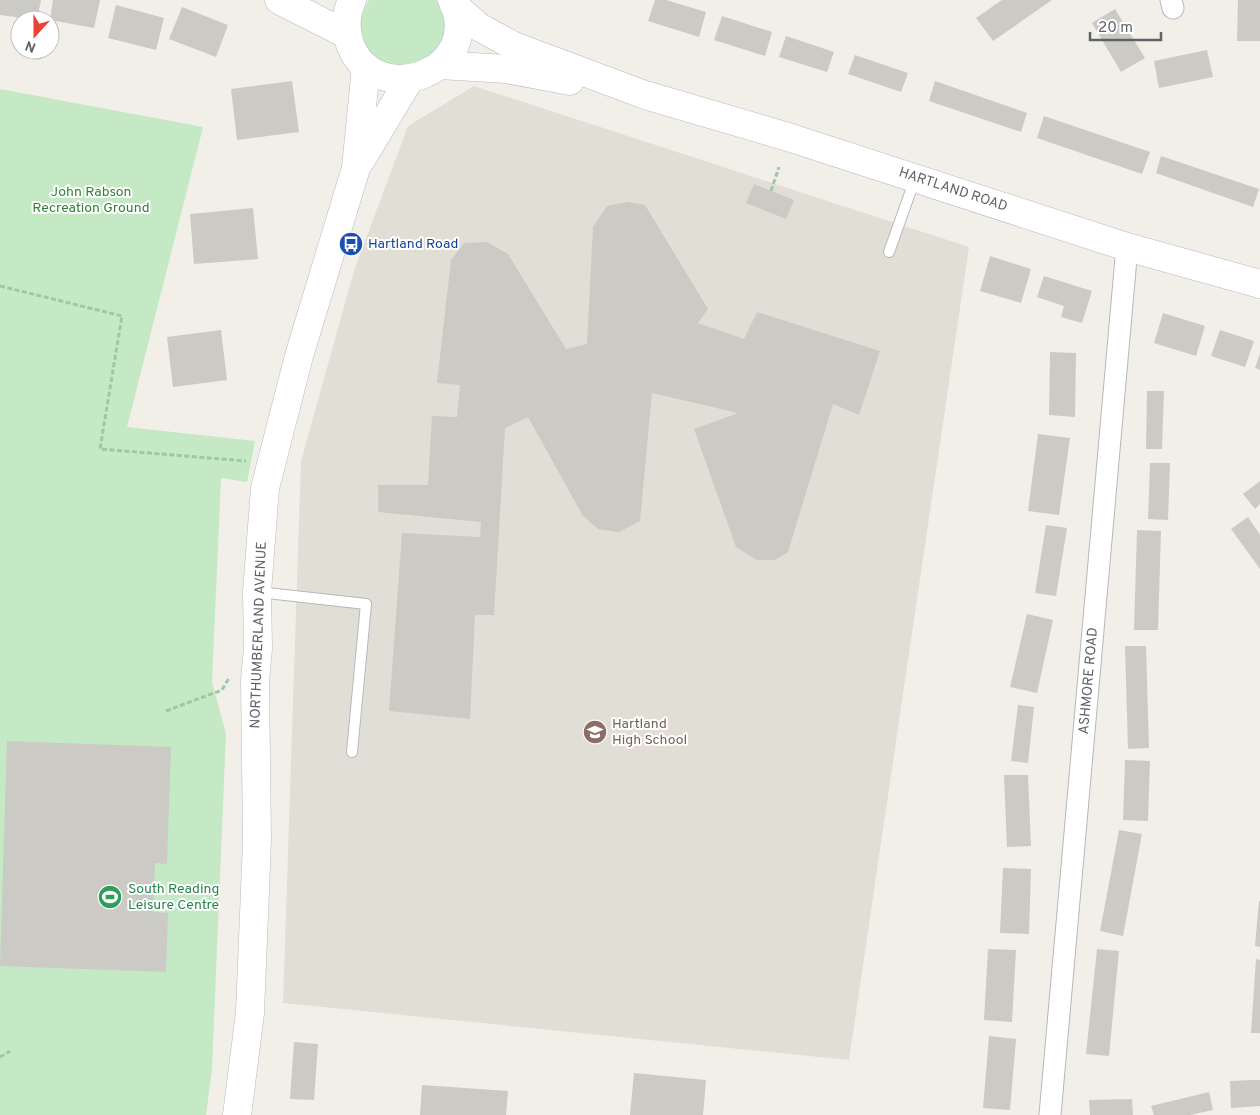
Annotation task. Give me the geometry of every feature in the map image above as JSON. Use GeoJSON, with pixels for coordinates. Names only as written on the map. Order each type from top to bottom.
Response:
{"type":"FeatureCollection","features":[{"type":"Feature","properties":{"kind":"street"},"geometry":{"type":"LineString","coordinates":[[279,0],[346,34]]}},
{"type":"Feature","properties":{"kind":"street"},"geometry":{"type":"LineString","coordinates":[[352,0],[347,11],[346,34],[353,52],[366,67],[388,78],[409,80],[427,74],[440,65],[453,51],[460,29],[453,2]]}},
{"type":"Feature","properties":{"kind":"street","name":"HARTLAND ROAD"},"geometry":{"type":"LineString","coordinates":[[453,2],[479,27],[514,46],[646,95],[1127,246],[1260,284]]}},
{"type":"Feature","properties":{"kind":"street","name":"HARTLAND ROAD"},"geometry":{"type":"LineString","coordinates":[[440,65],[506,69],[646,95]]}},
{"type":"Feature","properties":{"kind":"street","name":"NORTHUMBERLAND AVENUE"},"geometry":{"type":"LineString","coordinates":[[237,1115],[250,1013],[257,840],[255,681],[258,648],[257,592],[265,488],[299,356],[356,168],[366,67]]}},
{"type":"Feature","properties":{"kind":"street","name":"NORTHUMBERLAND AVENUE"},"geometry":{"type":"LineString","coordinates":[[356,168],[409,80]]}},
{"type":"Feature","properties":{"kind":"street","name":"ASHMORE ROAD"},"geometry":{"type":"LineString","coordinates":[[1050,1115],[1127,246]]}},
{"type":"Feature","properties":{"kind":"lane"},"geometry":{"type":"LineString","coordinates":[[889,252],[915,178]]}},
{"type":"Feature","properties":{"kind":"lane"},"geometry":{"type":"LineString","coordinates":[[257,592],[366,604],[352,752]]}},
{"type":"Feature","properties":{"kind":"path"},"geometry":{"type":"LineString","coordinates":[[771,191],[780,166]]}},
{"type":"Feature","properties":{"kind":"path"},"geometry":{"type":"LineString","coordinates":[[0,286],[122,316],[100,449],[254,462]]}},
{"type":"Feature","properties":{"kind":"path"},"geometry":{"type":"LineString","coordinates":[[166,711],[222,690],[231,674]]}},
{"type":"Feature","properties":{"kind":"path"},"geometry":{"type":"LineString","coordinates":[[0,1057],[10,1051]]}},
{"type":"Feature","properties":{"kind":"shaded area","name":"Hartland High School"},"geometry":{"type":"Polygon","coordinates":[[[474,86],[969,247],[849,1060],[283,1003],[301,461],[354,271],[408,126],[474,86]]]}},
{"type":"Feature","properties":{"kind":"green space"},"geometry":{"type":"Polygon","coordinates":[[[369,0],[436,0],[443,13],[446,27],[438,49],[424,61],[405,67],[393,68],[380,60],[367,48],[361,33],[362,17],[369,0]]]}},
{"type":"Feature","properties":{"kind":"green space","name":"John Rabson Recreation Ground"},"geometry":{"type":"Polygon","coordinates":[[[0,89],[203,127],[127,427],[255,441],[247,482],[221,478],[212,682],[226,734],[212,1069],[206,1115],[0,1115],[0,89]]]}},
{"type":"Feature","properties":{"kind":"building"},"geometry":{"type":"Polygon","coordinates":[[[0,0],[41,0],[39,10],[10,10],[10,16],[0,15],[0,0]]]}},
{"type":"Feature","properties":{"kind":"building"},"geometry":{"type":"Polygon","coordinates":[[[53,0],[100,0],[94,28],[60,22],[60,10],[52,10],[53,0]]]}},
{"type":"Feature","properties":{"kind":"building"},"geometry":{"type":"Polygon","coordinates":[[[655,0],[666,0],[706,12],[699,37],[648,21],[655,0]]]}},
{"type":"Feature","properties":{"kind":"building"},"geometry":{"type":"Polygon","coordinates":[[[1002,0],[1052,0],[993,41],[976,18],[1002,0]]]}},
{"type":"Feature","properties":{"kind":"building"},"geometry":{"type":"Polygon","coordinates":[[[1238,0],[1260,0],[1260,41],[1237,41],[1238,0]]]}},
{"type":"Feature","properties":{"kind":"building"},"geometry":{"type":"Polygon","coordinates":[[[116,5],[164,18],[156,50],[108,38],[116,5]]]}},
{"type":"Feature","properties":{"kind":"building"},"geometry":{"type":"Polygon","coordinates":[[[182,7],[228,25],[216,57],[169,39],[182,7]]]}},
{"type":"Feature","properties":{"kind":"building"},"geometry":{"type":"Polygon","coordinates":[[[1115,9],[1145,58],[1121,72],[1092,23],[1115,9]]]}},
{"type":"Feature","properties":{"kind":"building"},"geometry":{"type":"Polygon","coordinates":[[[722,16],[772,32],[765,56],[714,40],[722,16]]]}},
{"type":"Feature","properties":{"kind":"building"},"geometry":{"type":"Polygon","coordinates":[[[786,36],[834,52],[827,72],[779,57],[786,36]]]}},
{"type":"Feature","properties":{"kind":"building"},"geometry":{"type":"Polygon","coordinates":[[[1207,50],[1213,77],[1159,88],[1154,61],[1207,50]]]}},
{"type":"Feature","properties":{"kind":"building"},"geometry":{"type":"Polygon","coordinates":[[[855,55],[908,73],[901,92],[848,74],[855,55]]]}},
{"type":"Feature","properties":{"kind":"building"},"geometry":{"type":"Polygon","coordinates":[[[292,81],[299,132],[237,140],[231,89],[292,81]]]}},
{"type":"Feature","properties":{"kind":"building"},"geometry":{"type":"Polygon","coordinates":[[[935,81],[1027,113],[1021,132],[929,101],[935,81]]]}},
{"type":"Feature","properties":{"kind":"building"},"geometry":{"type":"Polygon","coordinates":[[[1044,116],[1150,152],[1142,174],[1037,138],[1044,116]]]}},
{"type":"Feature","properties":{"kind":"building"},"geometry":{"type":"Polygon","coordinates":[[[1161,156],[1259,189],[1253,207],[1156,173],[1161,156]]]}},
{"type":"Feature","properties":{"kind":"building"},"geometry":{"type":"Polygon","coordinates":[[[754,184],[794,200],[786,219],[746,203],[754,184]]]}},
{"type":"Feature","properties":{"kind":"building"},"geometry":{"type":"Polygon","coordinates":[[[628,202],[645,205],[708,309],[698,323],[744,339],[757,312],[880,351],[859,415],[833,404],[788,552],[775,560],[757,560],[736,547],[694,429],[738,413],[652,393],[640,521],[619,532],[598,529],[583,516],[528,417],[505,428],[494,615],[475,615],[470,719],[389,711],[402,533],[480,537],[481,522],[378,512],[378,485],[428,485],[432,416],[457,417],[460,385],[437,383],[451,260],[464,243],[487,242],[508,254],[566,349],[587,344],[593,227],[607,206],[628,202]]]}},
{"type":"Feature","properties":{"kind":"building"},"geometry":{"type":"Polygon","coordinates":[[[253,208],[258,259],[194,264],[190,214],[253,208]]]}},
{"type":"Feature","properties":{"kind":"building"},"geometry":{"type":"Polygon","coordinates":[[[990,256],[1031,269],[1021,303],[980,291],[990,256]]]}},
{"type":"Feature","properties":{"kind":"building"},"geometry":{"type":"Polygon","coordinates":[[[1044,276],[1092,291],[1082,323],[1061,317],[1064,306],[1037,297],[1044,276]]]}},
{"type":"Feature","properties":{"kind":"building"},"geometry":{"type":"Polygon","coordinates":[[[1163,313],[1205,326],[1196,356],[1154,343],[1163,313]]]}},
{"type":"Feature","properties":{"kind":"building"},"geometry":{"type":"Polygon","coordinates":[[[221,330],[227,380],[173,387],[167,337],[221,330]]]}},
{"type":"Feature","properties":{"kind":"building"},"geometry":{"type":"Polygon","coordinates":[[[1220,330],[1254,341],[1245,367],[1211,356],[1220,330]]]}},
{"type":"Feature","properties":{"kind":"building"},"geometry":{"type":"Polygon","coordinates":[[[1050,352],[1076,353],[1075,417],[1049,415],[1050,352]]]}},
{"type":"Feature","properties":{"kind":"building"},"geometry":{"type":"Polygon","coordinates":[[[1260,353],[1260,370],[1255,368],[1260,353]]]}},
{"type":"Feature","properties":{"kind":"building"},"geometry":{"type":"Polygon","coordinates":[[[1147,391],[1164,391],[1162,449],[1146,449],[1147,391]]]}},
{"type":"Feature","properties":{"kind":"building"},"geometry":{"type":"Polygon","coordinates":[[[1038,434],[1070,438],[1059,515],[1028,511],[1038,434]]]}},
{"type":"Feature","properties":{"kind":"building"},"geometry":{"type":"Polygon","coordinates":[[[1150,463],[1170,463],[1168,520],[1148,519],[1150,463]]]}},
{"type":"Feature","properties":{"kind":"building"},"geometry":{"type":"Polygon","coordinates":[[[1260,481],[1260,504],[1255,509],[1243,494],[1260,481]]]}},
{"type":"Feature","properties":{"kind":"building"},"geometry":{"type":"Polygon","coordinates":[[[1248,517],[1260,535],[1260,569],[1231,529],[1248,517]]]}},
{"type":"Feature","properties":{"kind":"building"},"geometry":{"type":"Polygon","coordinates":[[[1046,525],[1067,528],[1056,596],[1035,593],[1046,525]]]}},
{"type":"Feature","properties":{"kind":"building"},"geometry":{"type":"Polygon","coordinates":[[[1137,530],[1161,531],[1158,630],[1134,630],[1137,530]]]}},
{"type":"Feature","properties":{"kind":"building"},"geometry":{"type":"Polygon","coordinates":[[[1027,614],[1053,620],[1037,693],[1010,687],[1027,614]]]}},
{"type":"Feature","properties":{"kind":"building"},"geometry":{"type":"Polygon","coordinates":[[[1125,646],[1146,646],[1149,748],[1128,749],[1125,646]]]}},
{"type":"Feature","properties":{"kind":"building"},"geometry":{"type":"Polygon","coordinates":[[[1018,705],[1034,707],[1028,763],[1011,761],[1018,705]]]}},
{"type":"Feature","properties":{"kind":"building","name":"South Reading Leisure Centre"},"geometry":{"type":"Polygon","coordinates":[[[7,741],[171,747],[167,864],[155,863],[153,912],[168,913],[166,972],[0,966],[7,741]]]}},
{"type":"Feature","properties":{"kind":"building"},"geometry":{"type":"Polygon","coordinates":[[[1125,760],[1150,761],[1148,821],[1123,820],[1125,760]]]}},
{"type":"Feature","properties":{"kind":"building"},"geometry":{"type":"Polygon","coordinates":[[[1004,775],[1028,775],[1031,846],[1007,847],[1004,775]]]}},
{"type":"Feature","properties":{"kind":"building"},"geometry":{"type":"Polygon","coordinates":[[[1119,830],[1142,834],[1123,936],[1100,931],[1119,830]]]}},
{"type":"Feature","properties":{"kind":"building"},"geometry":{"type":"Polygon","coordinates":[[[1003,868],[1031,869],[1029,934],[1000,933],[1003,868]]]}},
{"type":"Feature","properties":{"kind":"building"},"geometry":{"type":"Polygon","coordinates":[[[1260,901],[1260,947],[1255,946],[1260,901]]]}},
{"type":"Feature","properties":{"kind":"building"},"geometry":{"type":"Polygon","coordinates":[[[988,949],[1016,950],[1012,1022],[984,1020],[988,949]]]}},
{"type":"Feature","properties":{"kind":"building"},"geometry":{"type":"Polygon","coordinates":[[[1097,949],[1119,951],[1109,1056],[1086,1054],[1097,949]]]}},
{"type":"Feature","properties":{"kind":"building"},"geometry":{"type":"Polygon","coordinates":[[[1256,959],[1260,960],[1260,1033],[1251,1033],[1256,959]]]}},
{"type":"Feature","properties":{"kind":"building"},"geometry":{"type":"Polygon","coordinates":[[[989,1036],[1016,1039],[1010,1110],[983,1108],[989,1036]]]}},
{"type":"Feature","properties":{"kind":"building"},"geometry":{"type":"Polygon","coordinates":[[[294,1042],[318,1044],[314,1100],[290,1099],[294,1042]]]}},
{"type":"Feature","properties":{"kind":"building"},"geometry":{"type":"Polygon","coordinates":[[[634,1073],[706,1080],[703,1115],[630,1115],[634,1073]]]}},
{"type":"Feature","properties":{"kind":"building"},"geometry":{"type":"Polygon","coordinates":[[[1260,1080],[1260,1106],[1231,1108],[1230,1081],[1260,1080]]]}},
{"type":"Feature","properties":{"kind":"building"},"geometry":{"type":"Polygon","coordinates":[[[422,1085],[508,1091],[506,1115],[420,1115],[422,1085]]]}},
{"type":"Feature","properties":{"kind":"building"},"geometry":{"type":"Polygon","coordinates":[[[1209,1092],[1213,1110],[1190,1115],[1154,1115],[1151,1106],[1209,1092]]]}},
{"type":"Feature","properties":{"kind":"building"},"geometry":{"type":"Polygon","coordinates":[[[1132,1099],[1133,1115],[1090,1115],[1089,1100],[1132,1099]]]}},
{"type":"Feature","properties":{"kind":"place","name":"Hartland Road"},"geometry":{"type":"Point","coordinates":[351,244]}},
{"type":"Feature","properties":{"kind":"place","name":"Hartland High School"},"geometry":{"type":"Point","coordinates":[595,732]}},
{"type":"Feature","properties":{"kind":"place","name":"South Reading Leisure Centre"},"geometry":{"type":"Point","coordinates":[110,897]}}]}
